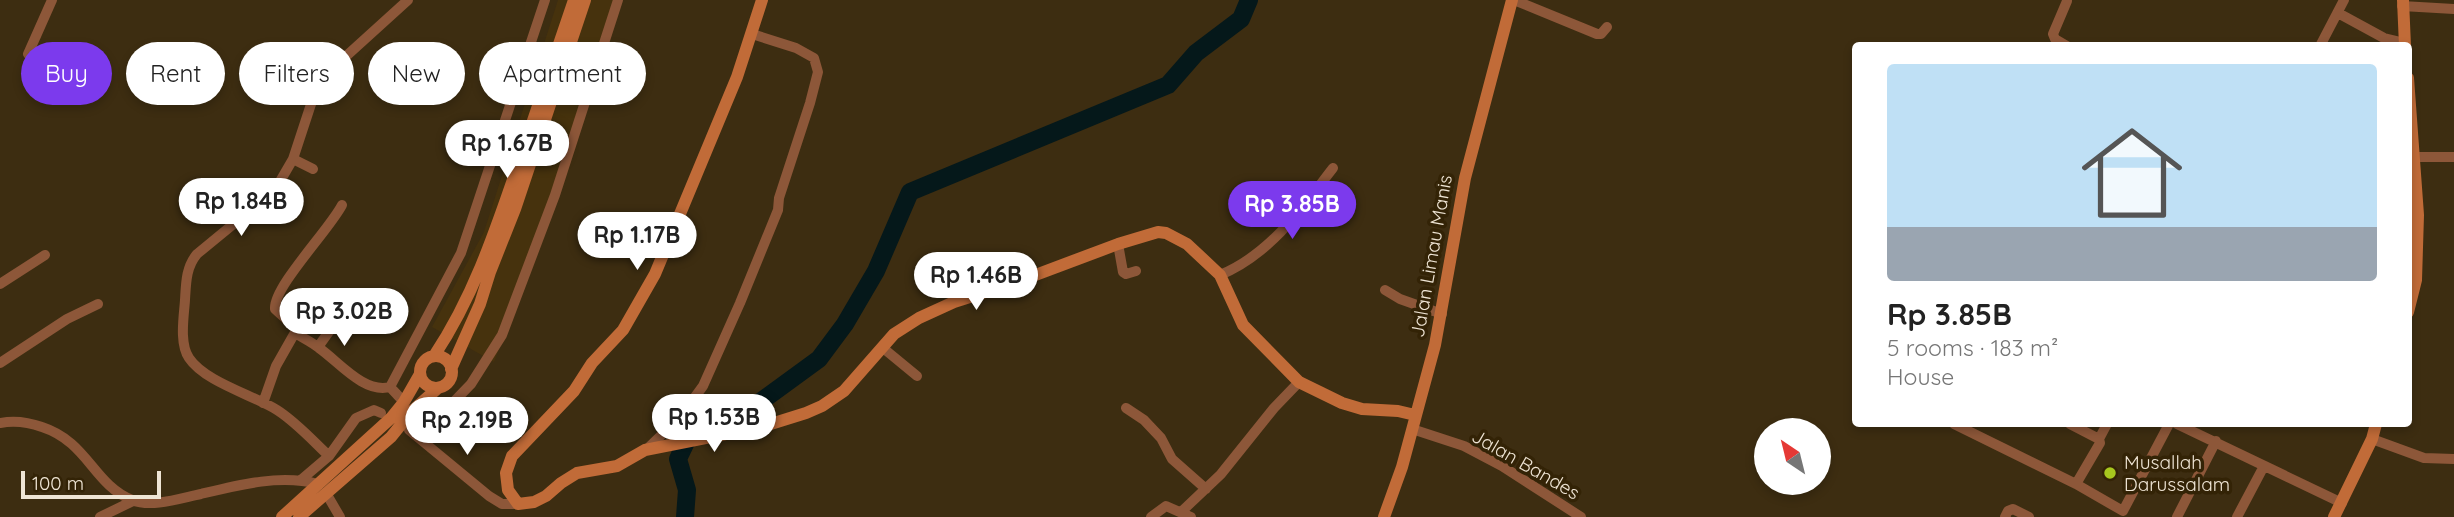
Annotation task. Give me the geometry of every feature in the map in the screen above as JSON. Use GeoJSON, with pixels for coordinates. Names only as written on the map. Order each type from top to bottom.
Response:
{"type":"FeatureCollection","features":[{"type":"Feature","properties":{"kind":"street"},"geometry":{"type":"LineString","coordinates":[[33,42],[52,0]]}},
{"type":"Feature","properties":{"kind":"street"},"geometry":{"type":"LineString","coordinates":[[329,456],[289,419],[263,402],[242,394],[206,373],[190,359],[185,345],[186,276],[191,260],[197,254],[275,190],[293,159],[322,78],[408,0]]}},
{"type":"Feature","properties":{"kind":"street"},"geometry":{"type":"LineString","coordinates":[[390,387],[461,253],[545,0]]}},
{"type":"Feature","properties":{"kind":"street"},"geometry":{"type":"LineString","coordinates":[[408,406],[423,362],[434,356],[470,295],[497,227],[574,0]]}},
{"type":"Feature","properties":{"kind":"street"},"geometry":{"type":"LineString","coordinates":[[299,517],[322,488],[383,425],[450,379],[461,343],[480,304],[515,209],[585,0]]}},
{"type":"Feature","properties":{"kind":"street"},"geometry":{"type":"LineString","coordinates":[[295,333],[318,346],[362,381],[375,387],[390,387],[408,406],[425,415],[442,414],[471,384],[502,335],[555,195],[618,0]]}},
{"type":"Feature","properties":{"kind":"street"},"geometry":{"type":"LineString","coordinates":[[518,504],[508,489],[506,473],[512,456],[574,391],[592,363],[623,330],[655,274],[737,77],[762,0]]}},
{"type":"Feature","properties":{"kind":"street"},"geometry":{"type":"LineString","coordinates":[[1513,0],[1597,34],[1601,34],[1607,27]]}},
{"type":"Feature","properties":{"kind":"street","name":"Jalan Limau Manis"},"geometry":{"type":"LineString","coordinates":[[1384,517],[1402,467],[1442,314],[1465,178],[1513,0]]}},
{"type":"Feature","properties":{"kind":"street"},"geometry":{"type":"LineString","coordinates":[[2322,42],[2344,0]]}},
{"type":"Feature","properties":{"kind":"street"},"geometry":{"type":"LineString","coordinates":[[2060,42],[2053,34],[2067,1]]}},
{"type":"Feature","properties":{"kind":"street"},"geometry":{"type":"LineString","coordinates":[[2405,42],[2402,3],[2454,9]]}},
{"type":"Feature","properties":{"kind":"street"},"geometry":{"type":"LineString","coordinates":[[2339,13],[2384,38],[2398,42]]}},
{"type":"Feature","properties":{"kind":"street"},"geometry":{"type":"LineString","coordinates":[[409,430],[489,496],[502,503],[518,504],[534,502],[547,496],[577,473],[617,466],[645,450],[681,416],[703,386],[773,223],[818,72],[814,58],[796,48],[752,34]]}},
{"type":"Feature","properties":{"kind":"street"},"geometry":{"type":"LineString","coordinates":[[2412,156],[2454,157]]}},
{"type":"Feature","properties":{"kind":"street"},"geometry":{"type":"LineString","coordinates":[[293,159],[313,169]]}},
{"type":"Feature","properties":{"kind":"street"},"geometry":{"type":"LineString","coordinates":[[2412,164],[2418,215],[2416,280],[2412,296]]}},
{"type":"Feature","properties":{"kind":"street"},"geometry":{"type":"LineString","coordinates":[[1220,276],[1240,267],[1259,253],[1294,217],[1333,168]]}},
{"type":"Feature","properties":{"kind":"street"},"geometry":{"type":"LineString","coordinates":[[1276,199],[1294,217]]}},
{"type":"Feature","properties":{"kind":"street"},"geometry":{"type":"LineString","coordinates":[[263,402],[276,366],[297,329],[275,309],[277,298],[310,249],[333,222],[342,205]]}},
{"type":"Feature","properties":{"kind":"street"},"geometry":{"type":"LineString","coordinates":[[645,450],[761,427],[822,406],[844,391],[902,328],[954,302],[1158,232],[1166,233],[1187,244],[1220,276],[1243,326],[1299,382],[1342,403],[1362,409],[1415,415]]}},
{"type":"Feature","properties":{"kind":"street"},"geometry":{"type":"LineString","coordinates":[[1118,244],[1123,272],[1126,274],[1136,271]]}},
{"type":"Feature","properties":{"kind":"street"},"geometry":{"type":"LineString","coordinates":[[0,284],[45,255]]}},
{"type":"Feature","properties":{"kind":"street"},"geometry":{"type":"LineString","coordinates":[[1385,290],[1400,299],[1442,314]]}},
{"type":"Feature","properties":{"kind":"street"},"geometry":{"type":"LineString","coordinates":[[0,363],[67,319],[98,304]]}},
{"type":"Feature","properties":{"kind":"street"},"geometry":{"type":"LineString","coordinates":[[318,346],[348,305]]}},
{"type":"Feature","properties":{"kind":"street"},"geometry":{"type":"LineString","coordinates":[[883,348],[917,376]]}},
{"type":"Feature","properties":{"kind":"street"},"geometry":{"type":"LineString","coordinates":[[434,356],[443,358],[452,369]]}},
{"type":"Feature","properties":{"kind":"street"},"geometry":{"type":"LineString","coordinates":[[419,374],[426,385],[438,388]]}},
{"type":"Feature","properties":{"kind":"street"},"geometry":{"type":"LineString","coordinates":[[1151,517],[1166,506],[1186,514],[1299,382]]}},
{"type":"Feature","properties":{"kind":"street"},"geometry":{"type":"LineString","coordinates":[[1126,408],[1144,420],[1161,438],[1172,459],[1206,489]]}},
{"type":"Feature","properties":{"kind":"street"},"geometry":{"type":"LineString","coordinates":[[302,479],[329,456],[356,418],[374,410],[381,413]]}},
{"type":"Feature","properties":{"kind":"street"},"geometry":{"type":"LineString","coordinates":[[0,423],[24,422],[57,432],[69,439],[100,476],[115,490],[133,501]]}},
{"type":"Feature","properties":{"kind":"street"},"geometry":{"type":"LineString","coordinates":[[1960,427],[2076,484],[2121,514],[2167,427]]}},
{"type":"Feature","properties":{"kind":"street"},"geometry":{"type":"LineString","coordinates":[[2076,427],[2099,439]]}},
{"type":"Feature","properties":{"kind":"street"},"geometry":{"type":"LineString","coordinates":[[2076,484],[2099,445],[2105,427]]}},
{"type":"Feature","properties":{"kind":"street"},"geometry":{"type":"LineString","coordinates":[[2184,427],[2342,503]]}},
{"type":"Feature","properties":{"kind":"street"},"geometry":{"type":"LineString","coordinates":[[2334,517],[2375,427]]}},
{"type":"Feature","properties":{"kind":"street","name":"Jalan Bandes"},"geometry":{"type":"LineString","coordinates":[[1412,429],[1464,446],[1493,461],[1581,517]]}},
{"type":"Feature","properties":{"kind":"street"},"geometry":{"type":"LineString","coordinates":[[2372,439],[2424,458],[2454,459]]}},
{"type":"Feature","properties":{"kind":"street"},"geometry":{"type":"LineString","coordinates":[[2177,517],[2216,441]]}},
{"type":"Feature","properties":{"kind":"street"},"geometry":{"type":"LineString","coordinates":[[2237,517],[2264,466]]}},
{"type":"Feature","properties":{"kind":"street"},"geometry":{"type":"LineString","coordinates":[[100,517],[133,501],[157,502],[237,485],[302,479],[322,488],[340,517]]}},
{"type":"Feature","properties":{"kind":"street"},"geometry":{"type":"LineString","coordinates":[[282,517],[322,488]]}},
{"type":"Feature","properties":{"kind":"street"},"geometry":{"type":"LineString","coordinates":[[2005,517],[2010,509],[2013,509],[2029,517]]}},
{"type":"Feature","properties":{"kind":"shaded area"},"geometry":{"type":"Polygon","coordinates":[[[558,0],[620,0],[606,42],[545,42],[558,0]]]}},
{"type":"Feature","properties":{"kind":"shaded area"},"geometry":{"type":"Polygon","coordinates":[[[525,105],[585,105],[537,250],[494,362],[432,327],[484,232],[525,105]]]}},
{"type":"Feature","properties":{"kind":"waterway"},"geometry":{"type":"LineString","coordinates":[[685,517],[687,490],[678,459],[688,438],[705,420],[749,410],[819,359],[845,324],[876,271],[910,192],[1168,85],[1196,53],[1241,19],[1249,0]]}},
{"type":"Feature","properties":{"kind":"place","name":"Musallah Darussalam"},"geometry":{"type":"Point","coordinates":[2110,473]}}]}
